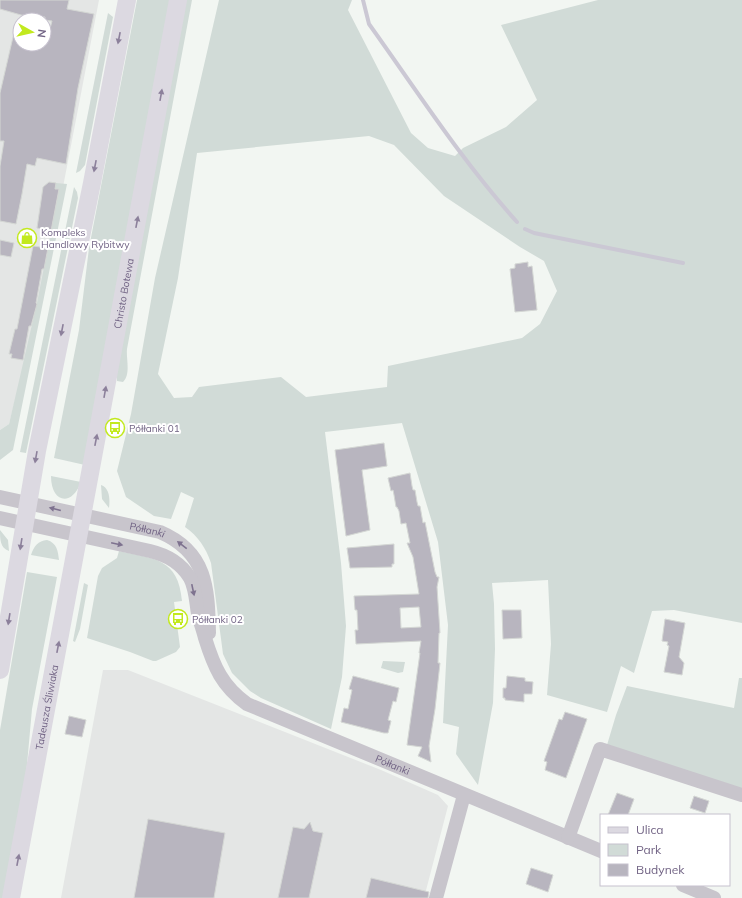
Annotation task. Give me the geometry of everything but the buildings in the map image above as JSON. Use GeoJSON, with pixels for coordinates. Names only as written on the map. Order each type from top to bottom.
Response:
{"type":"FeatureCollection","features":[{"type":"Feature","properties":{"kind":"main road"},"geometry":{"type":"LineString","coordinates":[[0,670],[24,523],[127,0]]}},
{"type":"Feature","properties":{"kind":"main road","name":"Christo Botewa"},"geometry":{"type":"LineString","coordinates":[[82,516],[178,0]]}},
{"type":"Feature","properties":{"kind":"main road","name":"Tadeusza Śliwiaka"},"geometry":{"type":"LineString","coordinates":[[11,898],[82,516]]}},
{"type":"Feature","properties":{"kind":"street","name":"Półłanki"},"geometry":{"type":"LineString","coordinates":[[0,497],[160,532],[176,540],[190,552],[198,563],[204,585],[208,615],[209,649]]}},
{"type":"Feature","properties":{"kind":"street","name":"Półłanki"},"geometry":{"type":"LineString","coordinates":[[0,518],[156,552],[167,556],[186,572],[192,583],[198,616],[213,661],[224,683],[231,692],[247,704],[600,851]]}},
{"type":"Feature","properties":{"kind":"street"},"geometry":{"type":"LineString","coordinates":[[568,838],[600,749],[742,796]]}},
{"type":"Feature","properties":{"kind":"street"},"geometry":{"type":"LineString","coordinates":[[436,898],[464,795]]}},
{"type":"Feature","properties":{"kind":"street"},"geometry":{"type":"LineString","coordinates":[[684,886],[714,898]]}},
{"type":"Feature","properties":{"kind":"shaded area","name":"Kompleks Handlowy Rybitwy"},"geometry":{"type":"Polygon","coordinates":[[[0,0],[99,0],[43,291],[9,424],[0,430],[0,0]]]}},
{"type":"Feature","properties":{"kind":"shaded area"},"geometry":{"type":"Polygon","coordinates":[[[103,670],[128,670],[381,770],[438,795],[448,806],[424,898],[61,898],[103,670]]]}},
{"type":"Feature","properties":{"kind":"green space"},"geometry":{"type":"Polygon","coordinates":[[[137,0],[171,0],[85,465],[54,458],[79,330],[89,248],[137,0]]]}},
{"type":"Feature","properties":{"kind":"green space"},"geometry":{"type":"Polygon","coordinates":[[[185,0],[192,0],[127,349],[127,375],[123,382],[117,381],[117,370],[185,0]]]}},
{"type":"Feature","properties":{"kind":"green space"},"geometry":{"type":"Polygon","coordinates":[[[219,0],[352,0],[348,10],[411,133],[428,148],[455,156],[463,148],[506,127],[537,100],[501,25],[598,0],[742,0],[742,623],[674,610],[652,611],[634,673],[621,666],[607,712],[547,695],[551,644],[548,580],[492,583],[495,649],[493,703],[478,785],[456,754],[459,727],[443,723],[448,625],[438,542],[402,423],[325,432],[341,563],[346,626],[342,677],[331,729],[261,698],[250,691],[232,673],[223,654],[211,563],[207,552],[201,543],[194,534],[185,527],[194,498],[181,492],[171,519],[154,516],[126,497],[117,471],[131,414],[155,278],[219,0]],[[369,136],[197,153],[178,278],[158,374],[174,398],[192,397],[199,387],[281,377],[306,397],[387,387],[388,366],[522,338],[540,324],[557,291],[544,261],[520,247],[444,196],[394,145],[369,136]]]}},
{"type":"Feature","properties":{"kind":"green space"},"geometry":{"type":"Polygon","coordinates":[[[108,13],[113,17],[85,165],[76,173],[108,13]]]}},
{"type":"Feature","properties":{"kind":"green space"},"geometry":{"type":"Polygon","coordinates":[[[56,183],[67,184],[13,450],[0,460],[0,430],[9,424],[37,303],[59,190],[55,189],[56,183]]]}},
{"type":"Feature","properties":{"kind":"green space"},"geometry":{"type":"Polygon","coordinates":[[[74,187],[78,198],[26,453],[20,452],[74,187]]]}},
{"type":"Feature","properties":{"kind":"green space"},"geometry":{"type":"Polygon","coordinates":[[[51,476],[81,482],[73,495],[68,498],[63,498],[54,492],[51,476]]]}},
{"type":"Feature","properties":{"kind":"green space"},"geometry":{"type":"Polygon","coordinates":[[[101,485],[108,491],[109,508],[102,499],[101,485]]]}},
{"type":"Feature","properties":{"kind":"green space"},"geometry":{"type":"Polygon","coordinates":[[[0,530],[8,540],[9,551],[2,545],[0,540],[0,530]]]}},
{"type":"Feature","properties":{"kind":"green space"},"geometry":{"type":"Polygon","coordinates":[[[47,540],[55,545],[59,560],[31,555],[37,544],[47,540]]]}},
{"type":"Feature","properties":{"kind":"green space"},"geometry":{"type":"Polygon","coordinates":[[[119,551],[154,559],[162,563],[170,568],[176,576],[180,587],[182,601],[174,602],[180,647],[176,652],[156,661],[87,638],[98,576],[102,568],[117,558],[119,551]]]}},
{"type":"Feature","properties":{"kind":"green space"},"geometry":{"type":"Polygon","coordinates":[[[27,572],[57,577],[32,709],[25,787],[3,898],[0,898],[0,730],[27,572]]]}},
{"type":"Feature","properties":{"kind":"green space"},"geometry":{"type":"Polygon","coordinates":[[[84,583],[88,585],[80,629],[75,642],[73,641],[84,583]]]}},
{"type":"Feature","properties":{"kind":"green space"},"geometry":{"type":"Polygon","coordinates":[[[383,661],[405,662],[403,672],[398,673],[381,668],[383,661]]]}},
{"type":"Feature","properties":{"kind":"green space"},"geometry":{"type":"Polygon","coordinates":[[[739,678],[742,678],[742,791],[607,745],[627,686],[734,708],[739,678]]]}},
{"type":"Feature","properties":{"kind":"waterway"},"geometry":{"type":"LineString","coordinates":[[363,0],[369,24],[477,175],[517,222]]}},
{"type":"Feature","properties":{"kind":"waterway"},"geometry":{"type":"LineString","coordinates":[[525,229],[534,233],[683,263]]}},
{"type":"Feature","properties":{"kind":"place","name":"Kompleks Handlowy Rybitwy"},"geometry":{"type":"Point","coordinates":[27,238]}},
{"type":"Feature","properties":{"kind":"place","name":"Półłanki 01"},"geometry":{"type":"Point","coordinates":[115,428]}},
{"type":"Feature","properties":{"kind":"place","name":"Półłanki 02"},"geometry":{"type":"Point","coordinates":[178,619]}}]}
